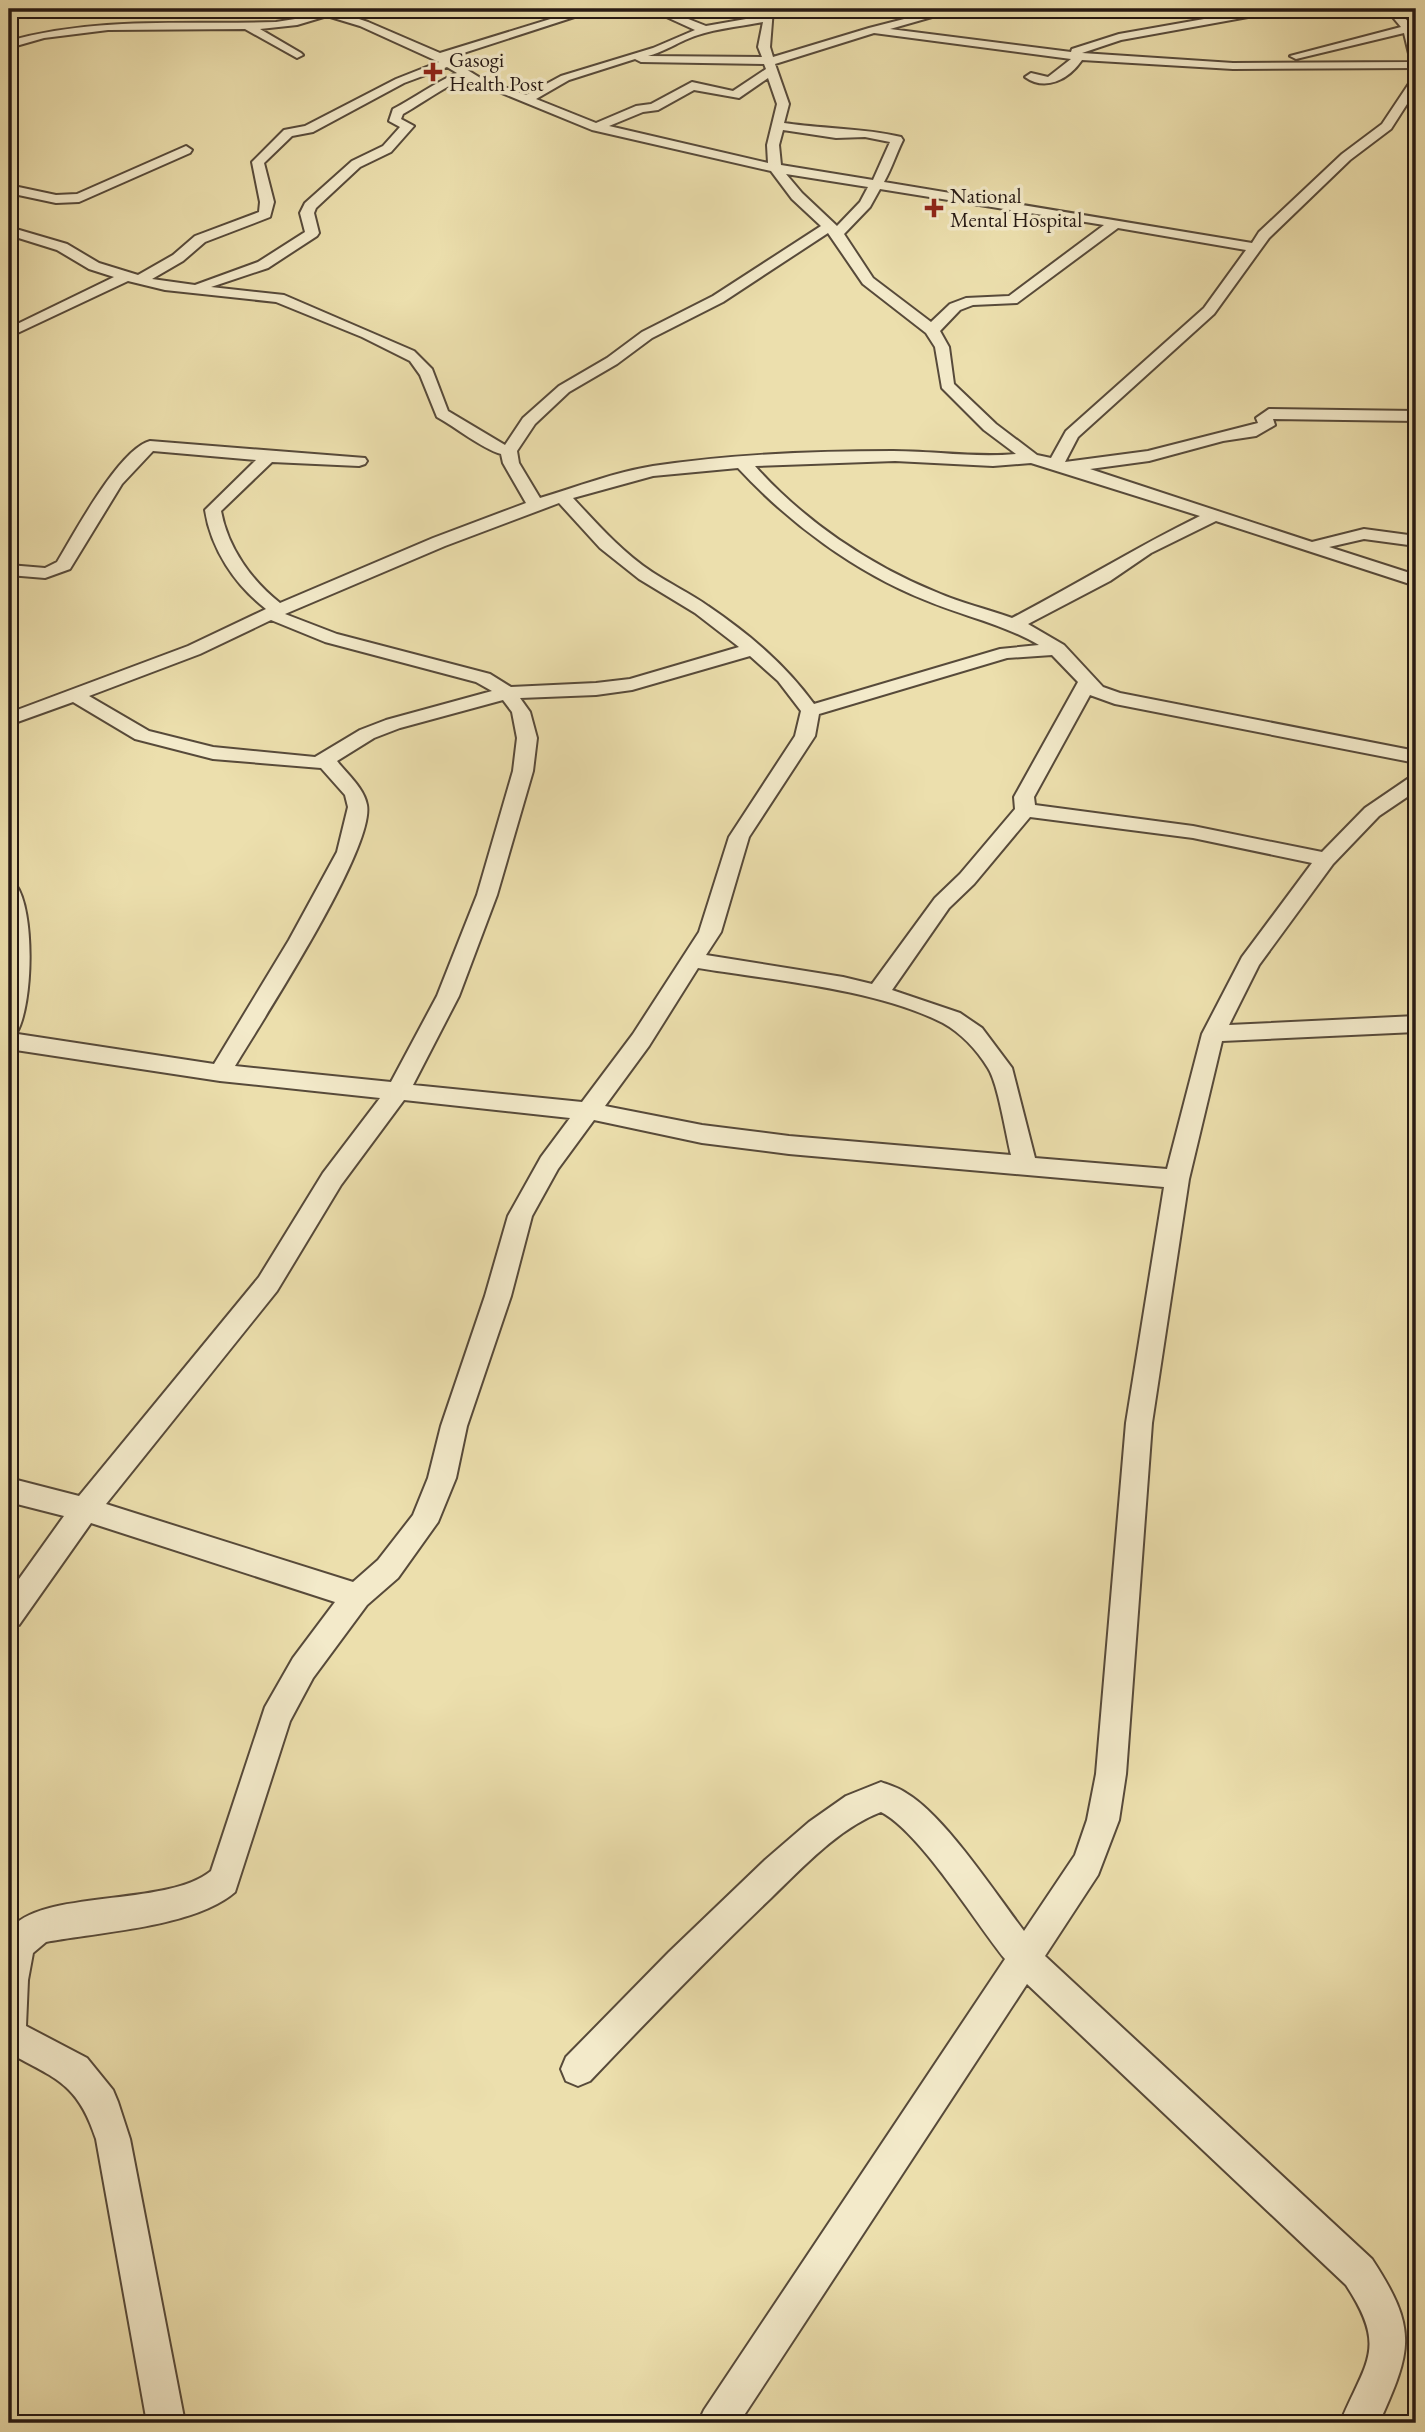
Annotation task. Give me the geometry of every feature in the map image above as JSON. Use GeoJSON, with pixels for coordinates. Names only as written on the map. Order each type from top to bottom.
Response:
{"type":"FeatureCollection","features":[{"type":"Feature","properties":{"kind":"street"},"geometry":{"type":"LineString","coordinates":[[9,333],[178,258],[200,239],[265,214],[268,206],[260,183],[258,162],[288,133],[309,129],[444,60],[594,9]]}},
{"type":"Feature","properties":{"kind":"street"},"geometry":{"type":"LineString","coordinates":[[654,9],[705,30]]}},
{"type":"Feature","properties":{"kind":"street"},"geometry":{"type":"LineString","coordinates":[[626,59],[771,64],[873,30],[955,9]]}},
{"type":"Feature","properties":{"kind":"street"},"geometry":{"type":"LineString","coordinates":[[873,30],[1072,56],[1261,66],[1416,62],[1412,28],[1391,9]]}},
{"type":"Feature","properties":{"kind":"street"},"geometry":{"type":"LineString","coordinates":[[9,46],[74,28],[109,24],[248,27],[297,22],[331,10],[444,60],[466,74],[596,127],[775,168],[1254,247]]}},
{"type":"Feature","properties":{"kind":"street"},"geometry":{"type":"LineString","coordinates":[[526,100],[565,78],[657,50],[673,40],[769,13],[764,47],[783,104],[773,145],[775,168],[797,196],[833,230],[868,281],[932,330],[942,347],[947,385],[990,426],[1031,458]]}},
{"type":"Feature","properties":{"kind":"street"},"geometry":{"type":"LineString","coordinates":[[1072,56],[1119,37],[1255,13]]}},
{"type":"Feature","properties":{"kind":"street"},"geometry":{"type":"LineString","coordinates":[[248,27],[297,55]]}},
{"type":"Feature","properties":{"kind":"street"},"geometry":{"type":"LineString","coordinates":[[1261,66],[1412,28]]}},
{"type":"Feature","properties":{"kind":"street"},"geometry":{"type":"LineString","coordinates":[[1031,77],[1048,81],[1053,79],[1076,63],[1072,56]]}},
{"type":"Feature","properties":{"kind":"street"},"geometry":{"type":"LineString","coordinates":[[596,127],[640,109],[654,107],[692,86],[735,94],[771,64]]}},
{"type":"Feature","properties":{"kind":"street"},"geometry":{"type":"LineString","coordinates":[[188,289],[263,265],[312,233],[307,213],[310,206],[356,164],[387,149],[408,126],[395,121],[397,111],[438,90],[446,82],[466,74]]}},
{"type":"Feature","properties":{"kind":"street"},"geometry":{"type":"LineString","coordinates":[[1063,466],[1066,442],[1073,434],[1209,311],[1254,247],[1285,213],[1346,157],[1387,126],[1416,81]]}},
{"type":"Feature","properties":{"kind":"street"},"geometry":{"type":"LineString","coordinates":[[536,505],[511,463],[509,451],[530,421],[564,389],[612,361],[646,335],[718,299],[833,230],[865,204],[887,166],[887,159],[897,140],[865,133],[836,134],[777,127]]}},
{"type":"Feature","properties":{"kind":"street"},"geometry":{"type":"LineString","coordinates":[[9,189],[56,199],[79,198],[187,150]]}},
{"type":"Feature","properties":{"kind":"street"},"geometry":{"type":"LineString","coordinates":[[932,330],[955,307],[971,301],[1012,300],[1116,223]]}},
{"type":"Feature","properties":{"kind":"street"},"geometry":{"type":"LineString","coordinates":[[9,231],[62,247],[94,265],[133,278],[188,289],[279,298],[367,334],[374,340],[418,360],[428,376],[442,414],[472,430],[495,447],[509,451]]}},
{"type":"Feature","properties":{"kind":"street"},"geometry":{"type":"LineString","coordinates":[[1063,466],[1149,456],[1222,436],[1264,429],[1267,425],[1264,418],[1269,414],[1416,416]]}},
{"type":"Feature","properties":{"kind":"street"},"geometry":{"type":"LineString","coordinates":[[9,570],[46,573],[58,571],[124,469],[142,449],[150,446],[240,452],[268,457],[359,461]]}},
{"type":"Feature","properties":{"kind":"street"},"geometry":{"type":"LineString","coordinates":[[9,719],[194,650],[383,565],[536,505],[598,484],[653,471],[790,458],[895,456],[993,461],[1031,458],[1063,466],[1416,581]]}},
{"type":"Feature","properties":{"kind":"street"},"geometry":{"type":"LineString","coordinates":[[9,1616],[85,1508],[268,1284],[332,1180],[398,1091],[447,996],[487,895],[523,771],[527,738],[521,712],[507,693],[483,678],[331,638],[274,612],[245,581],[214,522],[213,510],[268,457]]}},
{"type":"Feature","properties":{"kind":"street"},"geometry":{"type":"LineString","coordinates":[[743,463],[779,501],[905,585],[1015,624],[1037,635],[1058,649],[1096,691],[1115,698],[1416,757]]}},
{"type":"Feature","properties":{"kind":"street"},"geometry":{"type":"LineString","coordinates":[[166,2423],[113,2139],[101,2102],[75,2070],[9,2034],[14,1965],[18,1947],[26,1935],[43,1926],[190,1901],[211,1892],[224,1881],[276,1717],[303,1668],[357,1596],[388,1569],[424,1522],[442,1478],[454,1426],[498,1296],[520,1216],[549,1163],[589,1111],[710,932],[739,837],[805,736],[810,711],[785,677],[701,609],[645,575],[606,544],[562,497]]}},
{"type":"Feature","properties":{"kind":"street"},"geometry":{"type":"LineString","coordinates":[[1015,624],[1104,577],[1145,549],[1214,516]]}},
{"type":"Feature","properties":{"kind":"street"},"geometry":{"type":"LineString","coordinates":[[1314,547],[1344,535],[1363,533],[1416,541]]}},
{"type":"Feature","properties":{"kind":"street"},"geometry":{"type":"LineString","coordinates":[[1006,653],[1037,635]]}},
{"type":"Feature","properties":{"kind":"street"},"geometry":{"type":"LineString","coordinates":[[75,695],[142,735],[213,752],[292,763],[326,761],[367,734],[393,724],[507,693],[596,689],[632,684],[753,649]]}},
{"type":"Feature","properties":{"kind":"street"},"geometry":{"type":"LineString","coordinates":[[810,711],[1006,653],[1058,649]]}},
{"type":"Feature","properties":{"kind":"street"},"geometry":{"type":"LineString","coordinates":[[878,993],[942,903],[967,879],[1025,810],[1024,797],[1088,682]]}},
{"type":"Feature","properties":{"kind":"street"},"geometry":{"type":"LineString","coordinates":[[220,1073],[300,940],[347,852],[358,807],[354,794],[326,761]]}},
{"type":"Feature","properties":{"kind":"street"},"geometry":{"type":"LineString","coordinates":[[717,2423],[1087,1864],[1103,1820],[1111,1774],[1139,1423],[1177,1179],[1213,1034],[1250,962],[1326,859],[1372,812],[1416,782]]}},
{"type":"Feature","properties":{"kind":"street"},"geometry":{"type":"LineString","coordinates":[[1025,810],[1193,832],[1326,859]]}},
{"type":"Feature","properties":{"kind":"street"},"geometry":{"type":"LineString","coordinates":[[9,890],[14,897],[20,954],[17,995],[9,1026]]}},
{"type":"Feature","properties":{"kind":"street"},"geometry":{"type":"LineString","coordinates":[[692,960],[843,984],[920,1005],[952,1018],[974,1034],[1001,1068],[1025,1165]]}},
{"type":"Feature","properties":{"kind":"street"},"geometry":{"type":"LineString","coordinates":[[1213,1034],[1416,1024]]}},
{"type":"Feature","properties":{"kind":"street"},"geometry":{"type":"LineString","coordinates":[[9,1041],[220,1073],[589,1111],[714,1136],[1177,1179]]}},
{"type":"Feature","properties":{"kind":"street"},"geometry":{"type":"LineString","coordinates":[[9,1490],[85,1508],[357,1596]]}},
{"type":"Feature","properties":{"kind":"street"},"geometry":{"type":"LineString","coordinates":[[578,2069],[772,1874],[827,1826],[865,1802],[881,1797],[897,1803],[963,1874],[1025,1958],[1359,2272],[1385,2313],[1390,2357],[1359,2423]]}},
{"type":"Feature","properties":{"kind":"place","name":"Gasogi Health Post"},"geometry":{"type":"Point","coordinates":[433,72]}},
{"type":"Feature","properties":{"kind":"place","name":"National Mental Hospital"},"geometry":{"type":"Point","coordinates":[934,208]}}]}
